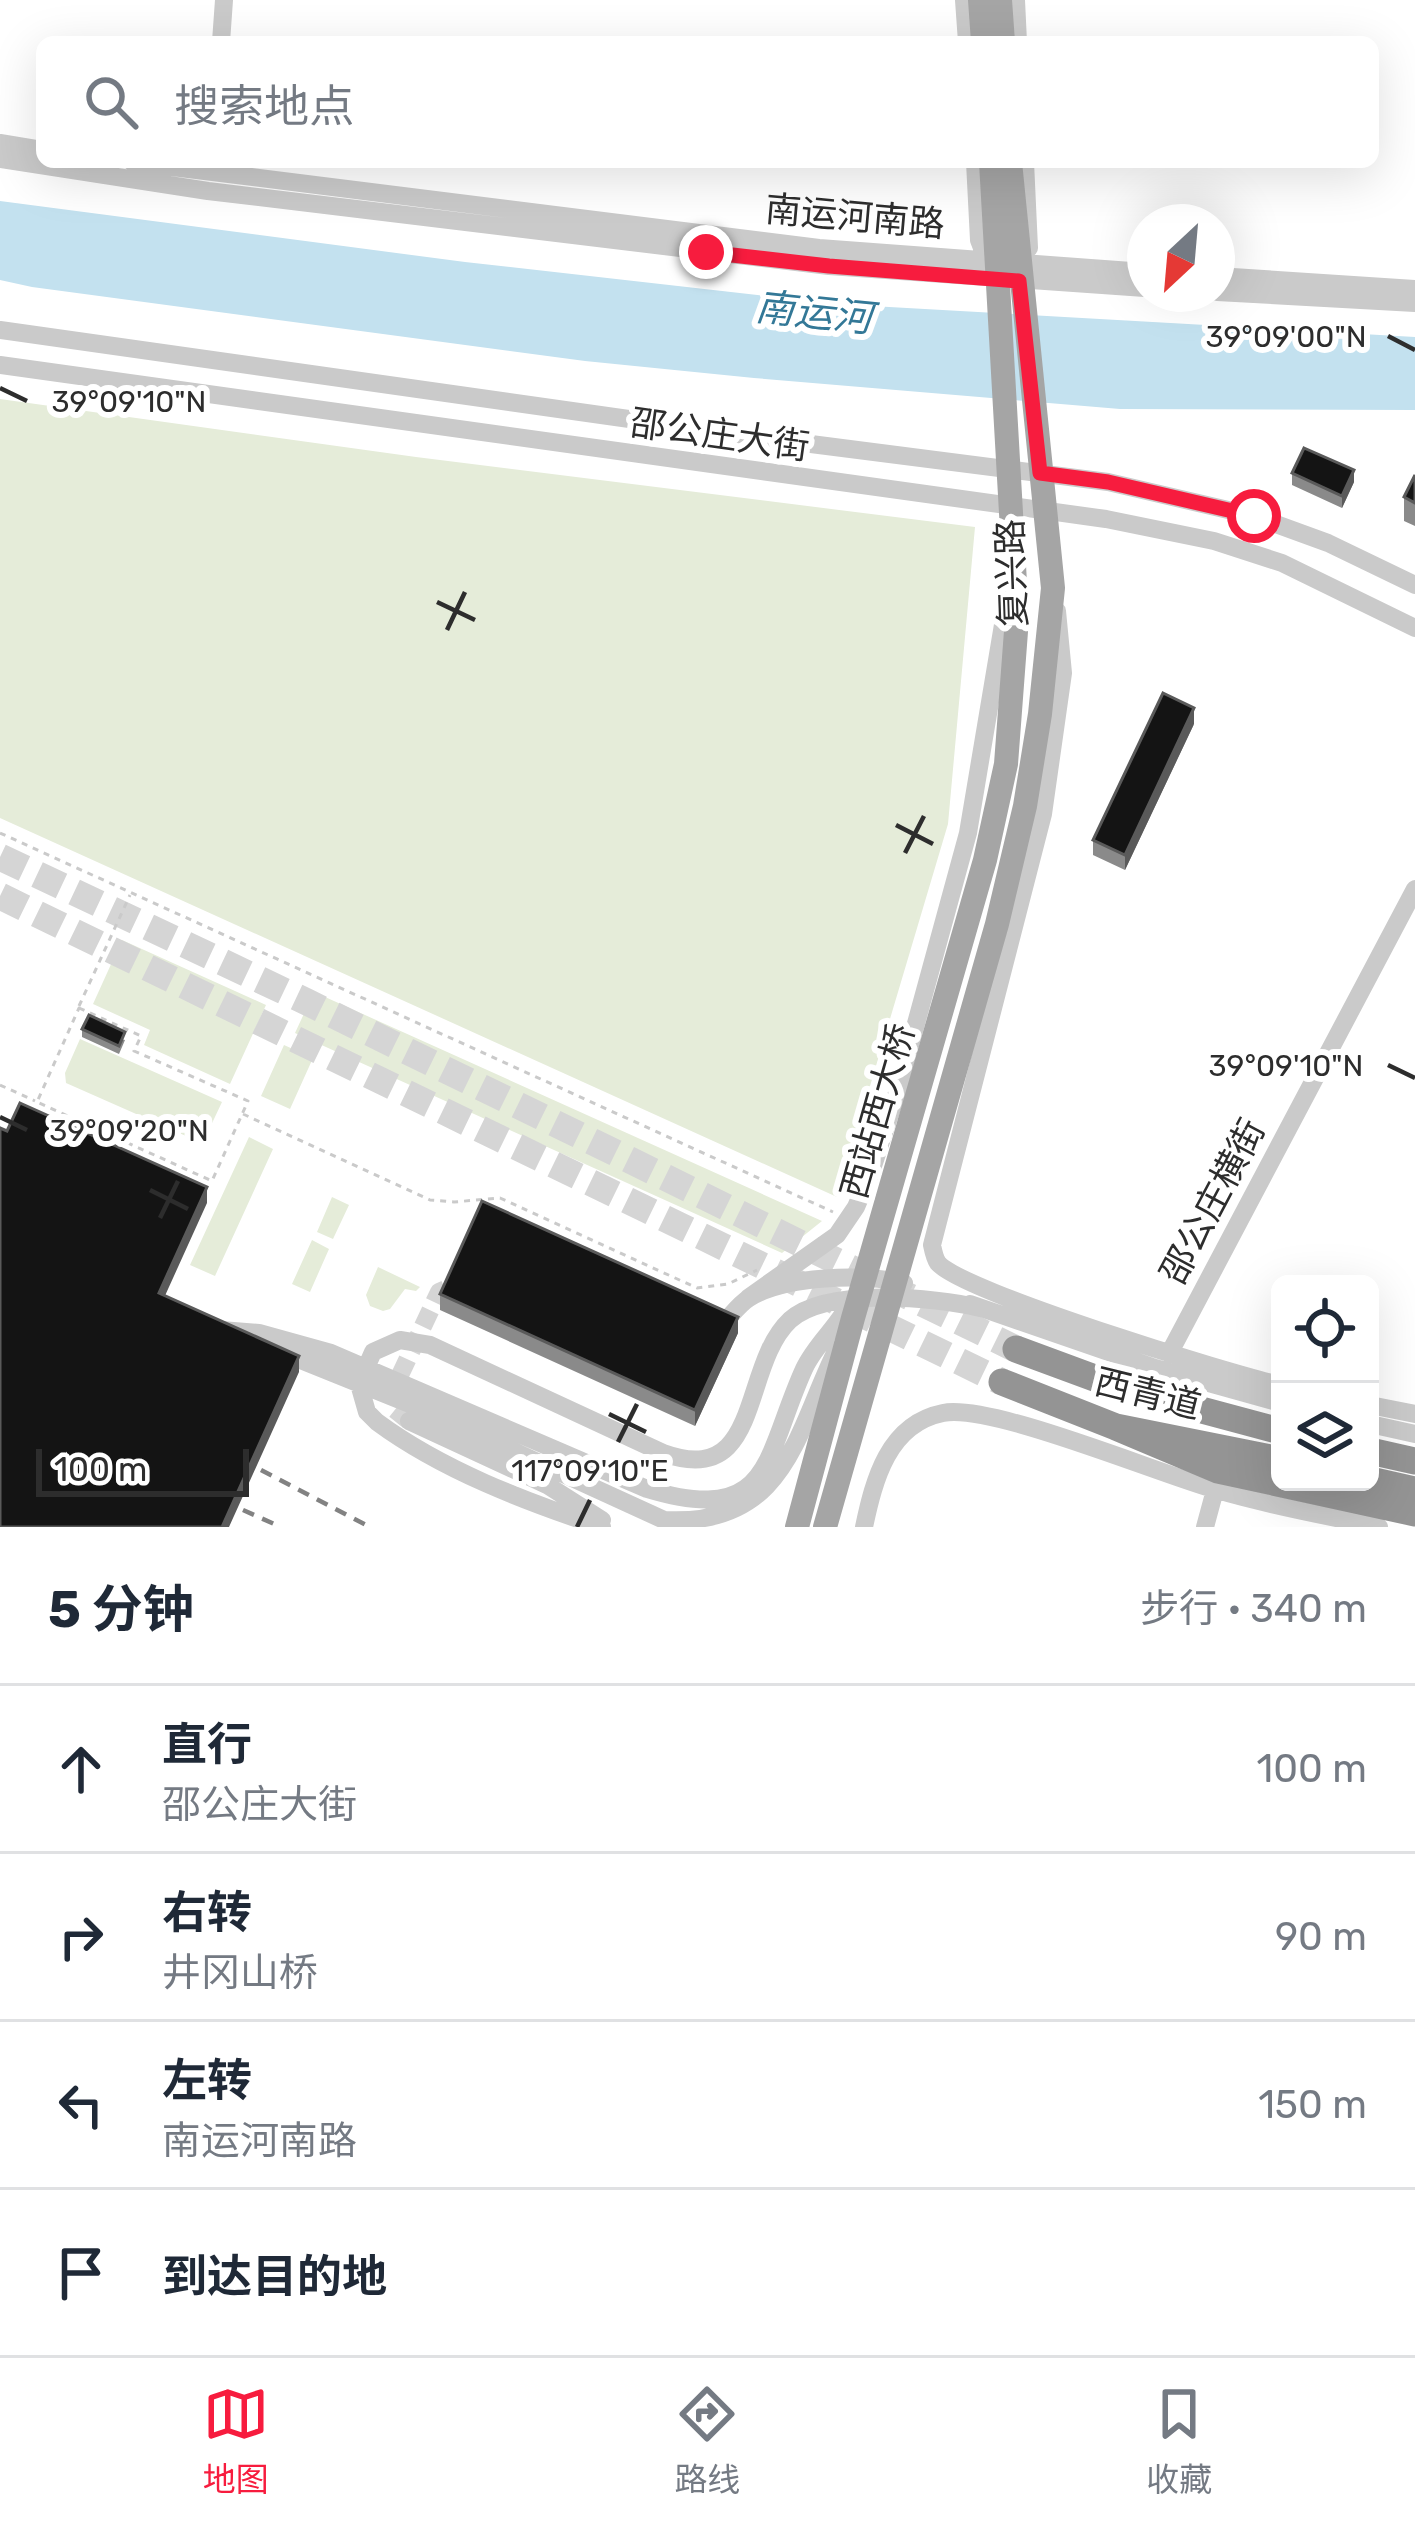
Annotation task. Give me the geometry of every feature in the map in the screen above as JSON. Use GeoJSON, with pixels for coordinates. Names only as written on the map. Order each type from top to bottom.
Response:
{"type":"FeatureCollection","features":[{"type":"Feature","properties":{"kind":"highway","name":"西青道"},"geometry":{"type":"LineString","coordinates":[[1016,1349],[1126,1390],[1271,1429]]}},
{"type":"Feature","properties":{"kind":"highway","name":"西青道"},"geometry":{"type":"LineString","coordinates":[[1002,1382],[1116,1426],[1271,1458]]}},
{"type":"Feature","properties":{"kind":"highway"},"geometry":{"type":"LineString","coordinates":[[1116,1426],[1218,1470],[1415,1513]]}},
{"type":"Feature","properties":{"kind":"highway"},"geometry":{"type":"LineString","coordinates":[[1379,1453],[1415,1461]]}},
{"type":"Feature","properties":{"kind":"highway"},"geometry":{"type":"LineString","coordinates":[[1379,1482],[1415,1490]]}},
{"type":"Feature","properties":{"kind":"main road"},"geometry":{"type":"LineString","coordinates":[[980,0],[983,36]]}},
{"type":"Feature","properties":{"kind":"main road"},"geometry":{"type":"LineString","coordinates":[[1000,0],[1003,36]]}},
{"type":"Feature","properties":{"kind":"main road"},"geometry":{"type":"LineString","coordinates":[[992,168],[1008,275]]}},
{"type":"Feature","properties":{"kind":"main road"},"geometry":{"type":"LineString","coordinates":[[1008,275],[1010,168]]}},
{"type":"Feature","properties":{"kind":"main road","name":"复兴路"},"geometry":{"type":"LineString","coordinates":[[1008,275],[1005,427],[1017,618],[1012,712]]}},
{"type":"Feature","properties":{"kind":"main road","name":"复兴路"},"geometry":{"type":"LineString","coordinates":[[1008,275],[1036,429],[1053,588],[1040,714]]}},
{"type":"Feature","properties":{"kind":"main road","name":"西站西大桥"},"geometry":{"type":"LineString","coordinates":[[797,1527],[852,1310],[986,860],[1012,712]]}},
{"type":"Feature","properties":{"kind":"main road","name":"西站西大桥"},"geometry":{"type":"LineString","coordinates":[[826,1527],[997,924],[1025,806],[1040,714]]}},
{"type":"Feature","properties":{"kind":"street"},"geometry":{"type":"LineString","coordinates":[[221,36],[224,0]]}},
{"type":"Feature","properties":{"kind":"street"},"geometry":{"type":"LineString","coordinates":[[964,0],[967,36]]}},
{"type":"Feature","properties":{"kind":"street"},"geometry":{"type":"LineString","coordinates":[[1016,0],[1018,36]]}},
{"type":"Feature","properties":{"kind":"street"},"geometry":{"type":"LineString","coordinates":[[0,143],[36,149]]}},
{"type":"Feature","properties":{"kind":"street","name":"南运河南路"},"geometry":{"type":"LineString","coordinates":[[0,159],[36,162]]}},
{"type":"Feature","properties":{"kind":"street","name":"南运河南路"},"geometry":{"type":"LineString","coordinates":[[118,168],[210,175]]}},
{"type":"Feature","properties":{"kind":"street","name":"南运河南路"},"geometry":{"type":"LineString","coordinates":[[167,168],[829,266],[1127,286]]}},
{"type":"Feature","properties":{"kind":"street"},"geometry":{"type":"LineString","coordinates":[[975,168],[977,222],[1008,275]]}},
{"type":"Feature","properties":{"kind":"street"},"geometry":{"type":"LineString","coordinates":[[1008,275],[1024,168]]}},
{"type":"Feature","properties":{"kind":"street","name":"南运河南路"},"geometry":{"type":"LineString","coordinates":[[1008,275],[1127,272]]}},
{"type":"Feature","properties":{"kind":"street"},"geometry":{"type":"LineString","coordinates":[[1235,277],[1415,289]]}},
{"type":"Feature","properties":{"kind":"street"},"geometry":{"type":"LineString","coordinates":[[1235,293],[1415,303]]}},
{"type":"Feature","properties":{"kind":"street","name":"邵公庄大街"},"geometry":{"type":"LineString","coordinates":[[0,330],[1108,482],[1254,516],[1328,543],[1415,585]]}},
{"type":"Feature","properties":{"kind":"street","name":"邵公庄大街"},"geometry":{"type":"LineString","coordinates":[[0,365],[1106,519],[1282,563],[1415,628]]}},
{"type":"Feature","properties":{"kind":"street"},"geometry":{"type":"LineString","coordinates":[[721,1326],[748,1298],[837,1235],[856,1207],[872,1169],[968,833],[1012,566]]}},
{"type":"Feature","properties":{"kind":"street"},"geometry":{"type":"LineString","coordinates":[[1053,588],[1063,673],[1043,814],[932,1245],[943,1267],[1006,1295],[1169,1354],[1273,1383]]}},
{"type":"Feature","properties":{"kind":"street","name":"邵公庄横街"},"geometry":{"type":"LineString","coordinates":[[1169,1354],[1415,889]]}},
{"type":"Feature","properties":{"kind":"street"},"geometry":{"type":"LineString","coordinates":[[872,1169],[944,1186]]}},
{"type":"Feature","properties":{"kind":"street"},"geometry":{"type":"LineString","coordinates":[[748,1298],[817,1279],[896,1281],[1093,1348],[1271,1400]]}},
{"type":"Feature","properties":{"kind":"street"},"geometry":{"type":"LineString","coordinates":[[852,1310],[806,1364],[763,1474],[726,1502],[709,1506],[688,1504],[331,1353],[259,1333],[200,1330],[301,1359],[664,1520],[707,1526],[742,1516],[777,1486],[852,1310],[859,1279]]}},
{"type":"Feature","properties":{"kind":"street"},"geometry":{"type":"LineString","coordinates":[[607,1527],[537,1504],[377,1422],[368,1412],[359,1384],[373,1352],[400,1340],[430,1345],[663,1453],[700,1462],[717,1458],[732,1443],[774,1346],[790,1321],[818,1305],[852,1310],[925,1297],[980,1308]]}},
{"type":"Feature","properties":{"kind":"street"},"geometry":{"type":"LineString","coordinates":[[1379,1407],[1415,1414]]}},
{"type":"Feature","properties":{"kind":"street"},"geometry":{"type":"LineString","coordinates":[[864,1527],[888,1452],[902,1435],[920,1421],[965,1412],[1003,1420],[1215,1490],[1379,1527]]}},
{"type":"Feature","properties":{"kind":"street"},"geometry":{"type":"LineString","coordinates":[[409,1421],[547,1485],[607,1527]]}},
{"type":"Feature","properties":{"kind":"street"},"geometry":{"type":"LineString","coordinates":[[1379,1426],[1415,1434]]}},
{"type":"Feature","properties":{"kind":"street"},"geometry":{"type":"LineString","coordinates":[[1205,1527],[1215,1490]]}},
{"type":"Feature","properties":{"kind":"path"},"geometry":{"type":"LineString","coordinates":[[0,833],[835,1213],[827,1223]]}},
{"type":"Feature","properties":{"kind":"path"},"geometry":{"type":"LineString","coordinates":[[37,1102],[131,894]]}},
{"type":"Feature","properties":{"kind":"path"},"geometry":{"type":"LineString","coordinates":[[0,1085],[212,1181],[248,1101],[134,1051],[141,1036],[79,1008]]}},
{"type":"Feature","properties":{"kind":"path"},"geometry":{"type":"LineString","coordinates":[[243,1114],[430,1200],[500,1198],[697,1288],[728,1284],[771,1263]]}},
{"type":"Feature","properties":{"kind":"green space"},"geometry":{"type":"Polygon","coordinates":[[[0,399],[975,527],[948,824],[837,1197],[0,818],[0,399]]]}},
{"type":"Feature","properties":{"kind":"green space"},"geometry":{"type":"Polygon","coordinates":[[[122,940],[266,1005],[230,1084],[144,1045],[150,1030],[93,1004],[122,940]]]}},
{"type":"Feature","properties":{"kind":"green space"},"geometry":{"type":"Polygon","coordinates":[[[314,992],[822,1221],[782,1253],[295,1033],[314,992]]]}},
{"type":"Feature","properties":{"kind":"green space"},"geometry":{"type":"Polygon","coordinates":[[[80,1039],[222,1102],[206,1136],[195,1140],[66,1083],[65,1073],[80,1039]]]}},
{"type":"Feature","properties":{"kind":"green space"},"geometry":{"type":"Polygon","coordinates":[[[284,1045],[313,1058],[290,1109],[261,1096],[284,1045]]]}},
{"type":"Feature","properties":{"kind":"green space"},"geometry":{"type":"Polygon","coordinates":[[[249,1137],[273,1149],[215,1276],[190,1265],[249,1137]]]}},
{"type":"Feature","properties":{"kind":"green space"},"geometry":{"type":"Polygon","coordinates":[[[332,1197],[349,1205],[333,1239],[317,1232],[332,1197]]]}},
{"type":"Feature","properties":{"kind":"green space"},"geometry":{"type":"Polygon","coordinates":[[[312,1240],[329,1249],[310,1292],[292,1284],[312,1240]]]}},
{"type":"Feature","properties":{"kind":"green space"},"geometry":{"type":"Polygon","coordinates":[[[378,1267],[420,1287],[405,1289],[390,1309],[370,1306],[366,1295],[378,1267]]]}},
{"type":"Feature","properties":{"kind":"water","name":"南运河"},"geometry":{"type":"Polygon","coordinates":[[[0,201],[465,262],[836,304],[1415,337],[1415,410],[1120,409],[754,378],[585,361],[32,287],[0,280],[0,201]]]}},
{"type":"Feature","properties":{"kind":"building"},"geometry":{"type":"Polygon","coordinates":[[[1304,448],[1354,470],[1342,496],[1292,473],[1304,448]]]}},
{"type":"Feature","properties":{"kind":"building"},"geometry":{"type":"Polygon","coordinates":[[[1415,475],[1415,503],[1404,497],[1415,475]]]}},
{"type":"Feature","properties":{"kind":"building"},"geometry":{"type":"Polygon","coordinates":[[[1163,693],[1194,708],[1125,855],[1093,840],[1163,693]]]}},
{"type":"Feature","properties":{"kind":"building"},"geometry":{"type":"Polygon","coordinates":[[[89,1015],[125,1032],[119,1046],[82,1029],[89,1015]]]}},
{"type":"Feature","properties":{"kind":"building"},"geometry":{"type":"Polygon","coordinates":[[[20,1103],[207,1187],[159,1293],[299,1356],[222,1527],[0,1527],[0,1128],[7,1131],[20,1103]]]}},
{"type":"Feature","properties":{"kind":"building"},"geometry":{"type":"Polygon","coordinates":[[[482,1201],[738,1317],[695,1410],[440,1294],[482,1201]]]}},
{"type":"Feature","properties":{"kind":"tunnel"},"geometry":{"type":"LineString","coordinates":[[0,857],[1016,1349]]}},
{"type":"Feature","properties":{"kind":"tunnel"},"geometry":{"type":"LineString","coordinates":[[0,896],[1002,1382]]}},
{"type":"Feature","properties":{"kind":"tunnel"},"geometry":{"type":"LineString","coordinates":[[409,1421],[394,1409],[394,1388],[439,1292],[448,1288],[466,1292]]}},
{"type":"Feature","properties":{"kind":"railway"},"geometry":{"type":"LineString","coordinates":[[261,1470],[370,1527]]}},
{"type":"Feature","properties":{"kind":"railway"},"geometry":{"type":"LineString","coordinates":[[243,1510],[281,1527]]}},
{"type":"Feature","properties":{"kind":"route"},"geometry":{"type":"LineString","coordinates":[[706,252],[1019,281],[1040,473],[1108,482],[1254,516]]}}]}
